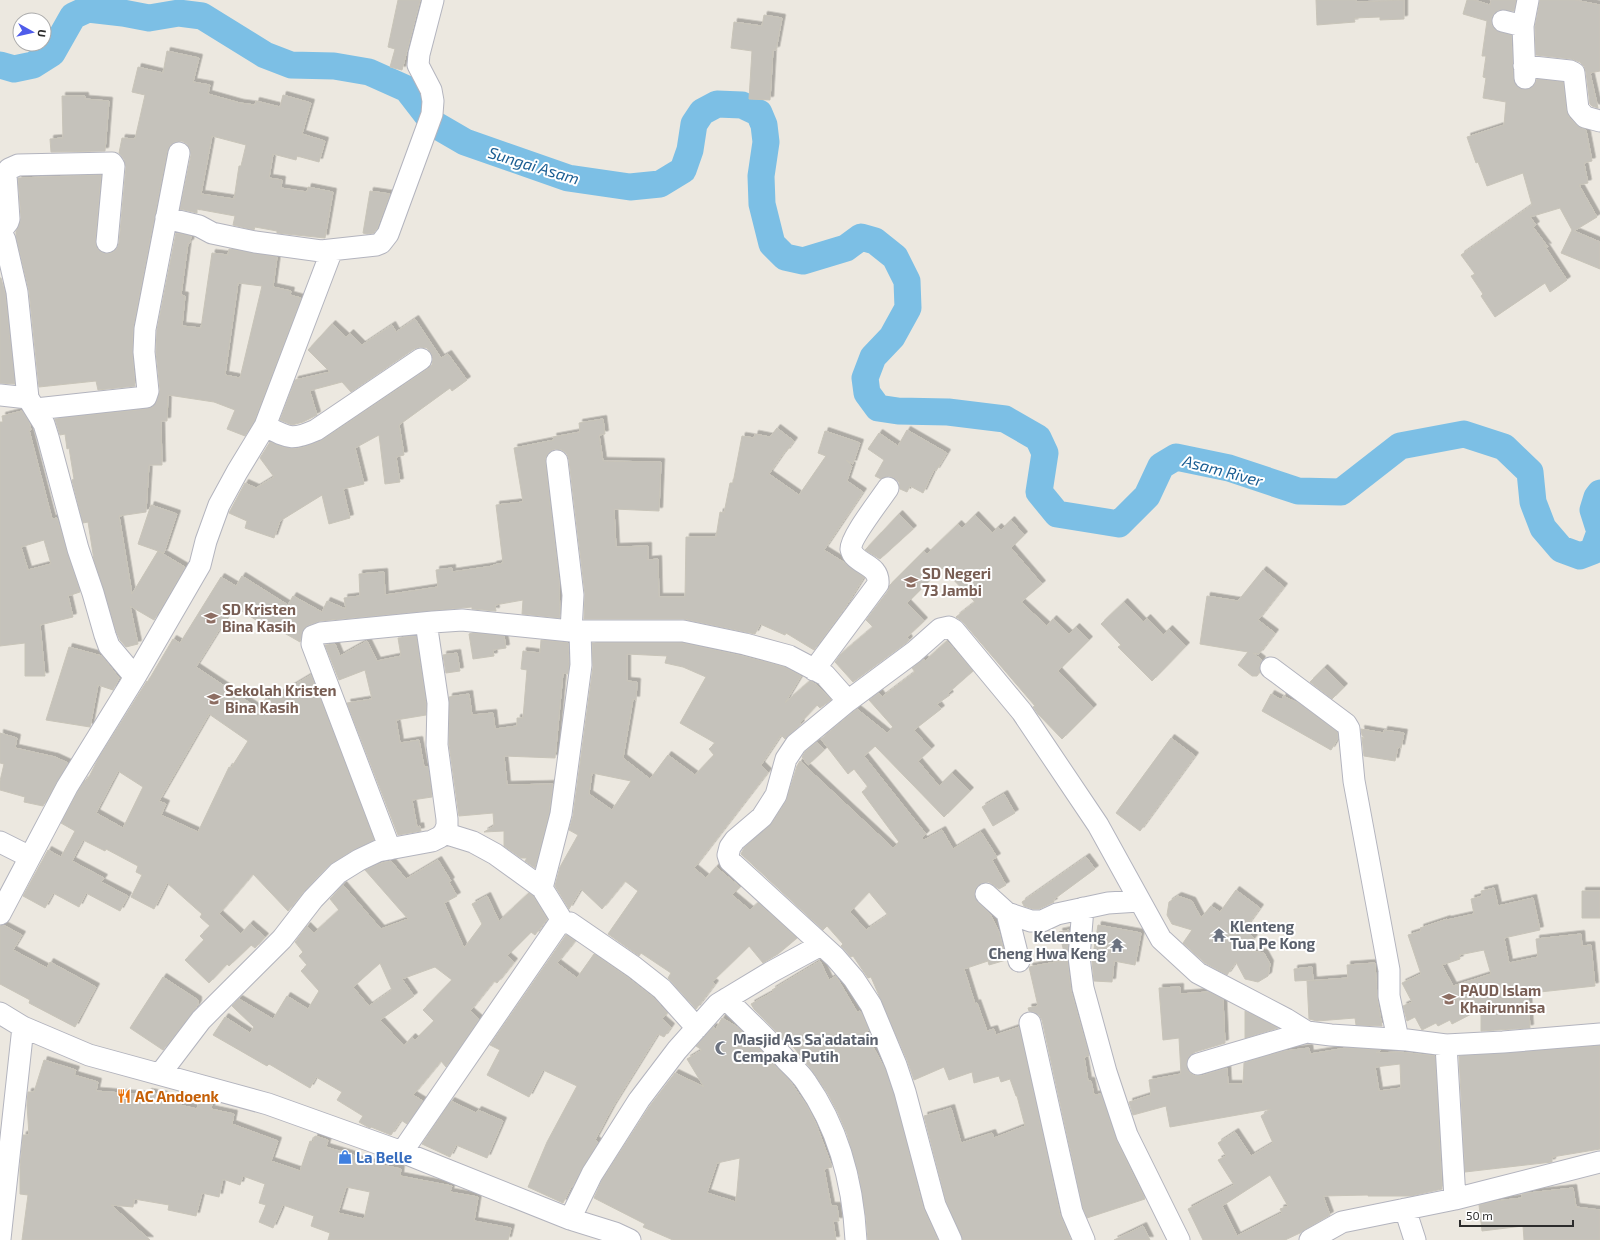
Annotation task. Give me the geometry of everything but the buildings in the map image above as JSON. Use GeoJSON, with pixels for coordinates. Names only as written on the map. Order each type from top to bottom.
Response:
{"type":"FeatureCollection","features":[{"type":"Feature","properties":{"kind":"street"},"geometry":{"type":"LineString","coordinates":[[166,218],[199,226],[212,233],[254,242],[321,251],[376,245],[381,243],[388,234],[432,114],[433,101],[431,90],[418,65],[419,54],[433,0]]}},
{"type":"Feature","properties":{"kind":"street"},"geometry":{"type":"LineString","coordinates":[[1528,0],[1513,24],[1524,72],[1570,71],[1574,73],[1578,109],[1585,117],[1600,121]]}},
{"type":"Feature","properties":{"kind":"street"},"geometry":{"type":"LineString","coordinates":[[1600,102],[1600,112]]}},
{"type":"Feature","properties":{"kind":"street"},"geometry":{"type":"LineString","coordinates":[[0,395],[32,403],[146,396],[148,391],[144,352],[145,329],[179,153]]}},
{"type":"Feature","properties":{"kind":"street"},"geometry":{"type":"LineString","coordinates":[[107,242],[114,166],[112,163],[18,165],[9,169],[6,174],[9,218],[8,222],[0,230],[5,240],[17,292],[32,403],[44,424],[78,549],[93,593],[104,635],[109,646],[135,677]]}},
{"type":"Feature","properties":{"kind":"street"},"geometry":{"type":"LineString","coordinates":[[0,914],[67,787],[135,677],[200,565],[206,541],[219,505],[265,426],[332,250]]}},
{"type":"Feature","properties":{"kind":"street"},"geometry":{"type":"LineString","coordinates":[[265,426],[289,438],[300,437],[316,430],[421,359]]}},
{"type":"Feature","properties":{"kind":"street"},"geometry":{"type":"LineString","coordinates":[[542,888],[561,814],[581,665],[575,631],[573,595],[556,461]]}},
{"type":"Feature","properties":{"kind":"street"},"geometry":{"type":"LineString","coordinates":[[814,670],[878,584],[878,576],[875,571],[857,557],[852,551],[851,546],[855,536],[888,488]]}},
{"type":"Feature","properties":{"kind":"street"},"geometry":{"type":"LineString","coordinates":[[390,849],[314,651],[311,640],[313,636],[321,633],[462,620],[575,631],[683,631],[745,644],[789,656],[825,675],[848,701]]}},
{"type":"Feature","properties":{"kind":"street"},"geometry":{"type":"LineString","coordinates":[[160,1074],[201,1020],[282,939],[313,899],[338,873],[359,860],[378,851],[432,841],[444,834],[447,826],[437,745],[438,703],[427,629],[433,622]]}},
{"type":"Feature","properties":{"kind":"street"},"geometry":{"type":"LineString","coordinates":[[951,1240],[935,1205],[905,1092],[896,1065],[871,1005],[854,979],[835,957],[730,862],[728,855],[734,840],[762,817],[776,795],[786,759],[796,744],[848,701],[914,652],[940,629],[949,627],[954,630],[1022,712],[1098,825],[1161,939],[1198,973],[1286,1019],[1307,1032]]}},
{"type":"Feature","properties":{"kind":"street"},"geometry":{"type":"LineString","coordinates":[[1271,668],[1346,724],[1349,729],[1354,781],[1389,970],[1389,996],[1398,1039]]}},
{"type":"Feature","properties":{"kind":"street"},"geometry":{"type":"LineString","coordinates":[[444,834],[473,842],[495,854],[542,888],[563,922]]}},
{"type":"Feature","properties":{"kind":"street"},"geometry":{"type":"LineString","coordinates":[[0,842],[30,857]]}},
{"type":"Feature","properties":{"kind":"street"},"geometry":{"type":"LineString","coordinates":[[986,894],[1007,913],[1031,921],[1042,921],[1057,914],[1108,903],[1139,901]]}},
{"type":"Feature","properties":{"kind":"street"},"geometry":{"type":"LineString","coordinates":[[1083,908],[1079,957],[1082,988],[1106,1072],[1127,1136],[1179,1240]]}},
{"type":"Feature","properties":{"kind":"street"},"geometry":{"type":"LineString","coordinates":[[1007,913],[1019,961]]}},
{"type":"Feature","properties":{"kind":"street"},"geometry":{"type":"LineString","coordinates":[[402,1152],[558,925],[563,922],[570,923],[634,967],[662,989],[697,1028]]}},
{"type":"Feature","properties":{"kind":"street"},"geometry":{"type":"LineString","coordinates":[[570,1219],[592,1174],[639,1100],[677,1050],[718,1004],[821,945]]}},
{"type":"Feature","properties":{"kind":"street"},"geometry":{"type":"LineString","coordinates":[[726,999],[767,1039],[806,1081],[830,1122],[847,1171],[854,1214],[856,1240]]}},
{"type":"Feature","properties":{"kind":"street"},"geometry":{"type":"LineString","coordinates":[[0,1013],[23,1027],[89,1054],[268,1104],[402,1152],[618,1238]]}},
{"type":"Feature","properties":{"kind":"street"},"geometry":{"type":"LineString","coordinates":[[1030,1023],[1072,1212],[1084,1240]]}},
{"type":"Feature","properties":{"kind":"street"},"geometry":{"type":"LineString","coordinates":[[0,1239],[23,1027]]}},
{"type":"Feature","properties":{"kind":"street"},"geometry":{"type":"LineString","coordinates":[[1198,1064],[1307,1032],[1398,1039],[1446,1045],[1600,1034]]}},
{"type":"Feature","properties":{"kind":"street"},"geometry":{"type":"LineString","coordinates":[[1446,1045],[1455,1199]]}},
{"type":"Feature","properties":{"kind":"street"},"geometry":{"type":"LineString","coordinates":[[1310,1240],[1342,1222],[1455,1199],[1600,1162]]}},
{"type":"Feature","properties":{"kind":"street"},"geometry":{"type":"LineString","coordinates":[[1405,1209],[1415,1240]]}},
{"type":"Feature","properties":{"kind":"waterway","name":"Sungai Asam"},"geometry":{"type":"LineString","coordinates":[[0,65],[14,69],[33,65],[52,53],[73,16],[88,9],[149,18],[179,13],[202,16],[265,55],[291,65],[334,66],[369,72],[407,89],[434,124],[465,142],[568,178],[630,187],[660,184],[683,170],[690,150],[694,124],[702,112],[717,104],[742,105],[759,113],[764,125],[766,142],[761,176],[762,204],[772,244],[785,257],[803,261],[846,248],[861,237],[875,241],[895,257],[907,281],[908,308],[892,337],[873,357],[865,378],[867,393],[878,408],[898,411],[948,412],[1005,419],[1038,438],[1045,453],[1039,492],[1057,514],[1119,524],[1147,496],[1161,466],[1176,457],[1229,468],[1298,491],[1341,492],[1400,446],[1464,434],[1504,447],[1530,472],[1533,502],[1543,528],[1561,549],[1580,556],[1593,551],[1600,532],[1593,510],[1597,497],[1600,493]]}},
{"type":"Feature","properties":{"kind":"place","name":"SD Negeri 73 Jambi"},"geometry":{"type":"Point","coordinates":[911,582]}},
{"type":"Feature","properties":{"kind":"place","name":"SD Kristen Bina Kasih"},"geometry":{"type":"Point","coordinates":[211,618]}},
{"type":"Feature","properties":{"kind":"place","name":"Sekolah Kristen Bina Kasih"},"geometry":{"type":"Point","coordinates":[214,699]}},
{"type":"Feature","properties":{"kind":"place","name":"Klenteng Tua Pe Kong"},"geometry":{"type":"Point","coordinates":[1219,935]}},
{"type":"Feature","properties":{"kind":"place","name":"Kelenteng Cheng Hwa Keng"},"geometry":{"type":"Point","coordinates":[1117,945]}},
{"type":"Feature","properties":{"kind":"place","name":"PAUD Islam Khairunnisa"},"geometry":{"type":"Point","coordinates":[1449,999]}},
{"type":"Feature","properties":{"kind":"place","name":"Masjid As Sa'adatain Cempaka Putih"},"geometry":{"type":"Point","coordinates":[722,1048]}},
{"type":"Feature","properties":{"kind":"place","name":"AC Andoenk"},"geometry":{"type":"Point","coordinates":[124,1096]}},
{"type":"Feature","properties":{"kind":"place","name":"La Belle"},"geometry":{"type":"Point","coordinates":[345,1157]}},
{"type":"Feature","properties":{"kind":"water label","name":"Asam River"},"geometry":{"type":"Point","coordinates":[1223,470]}}]}
